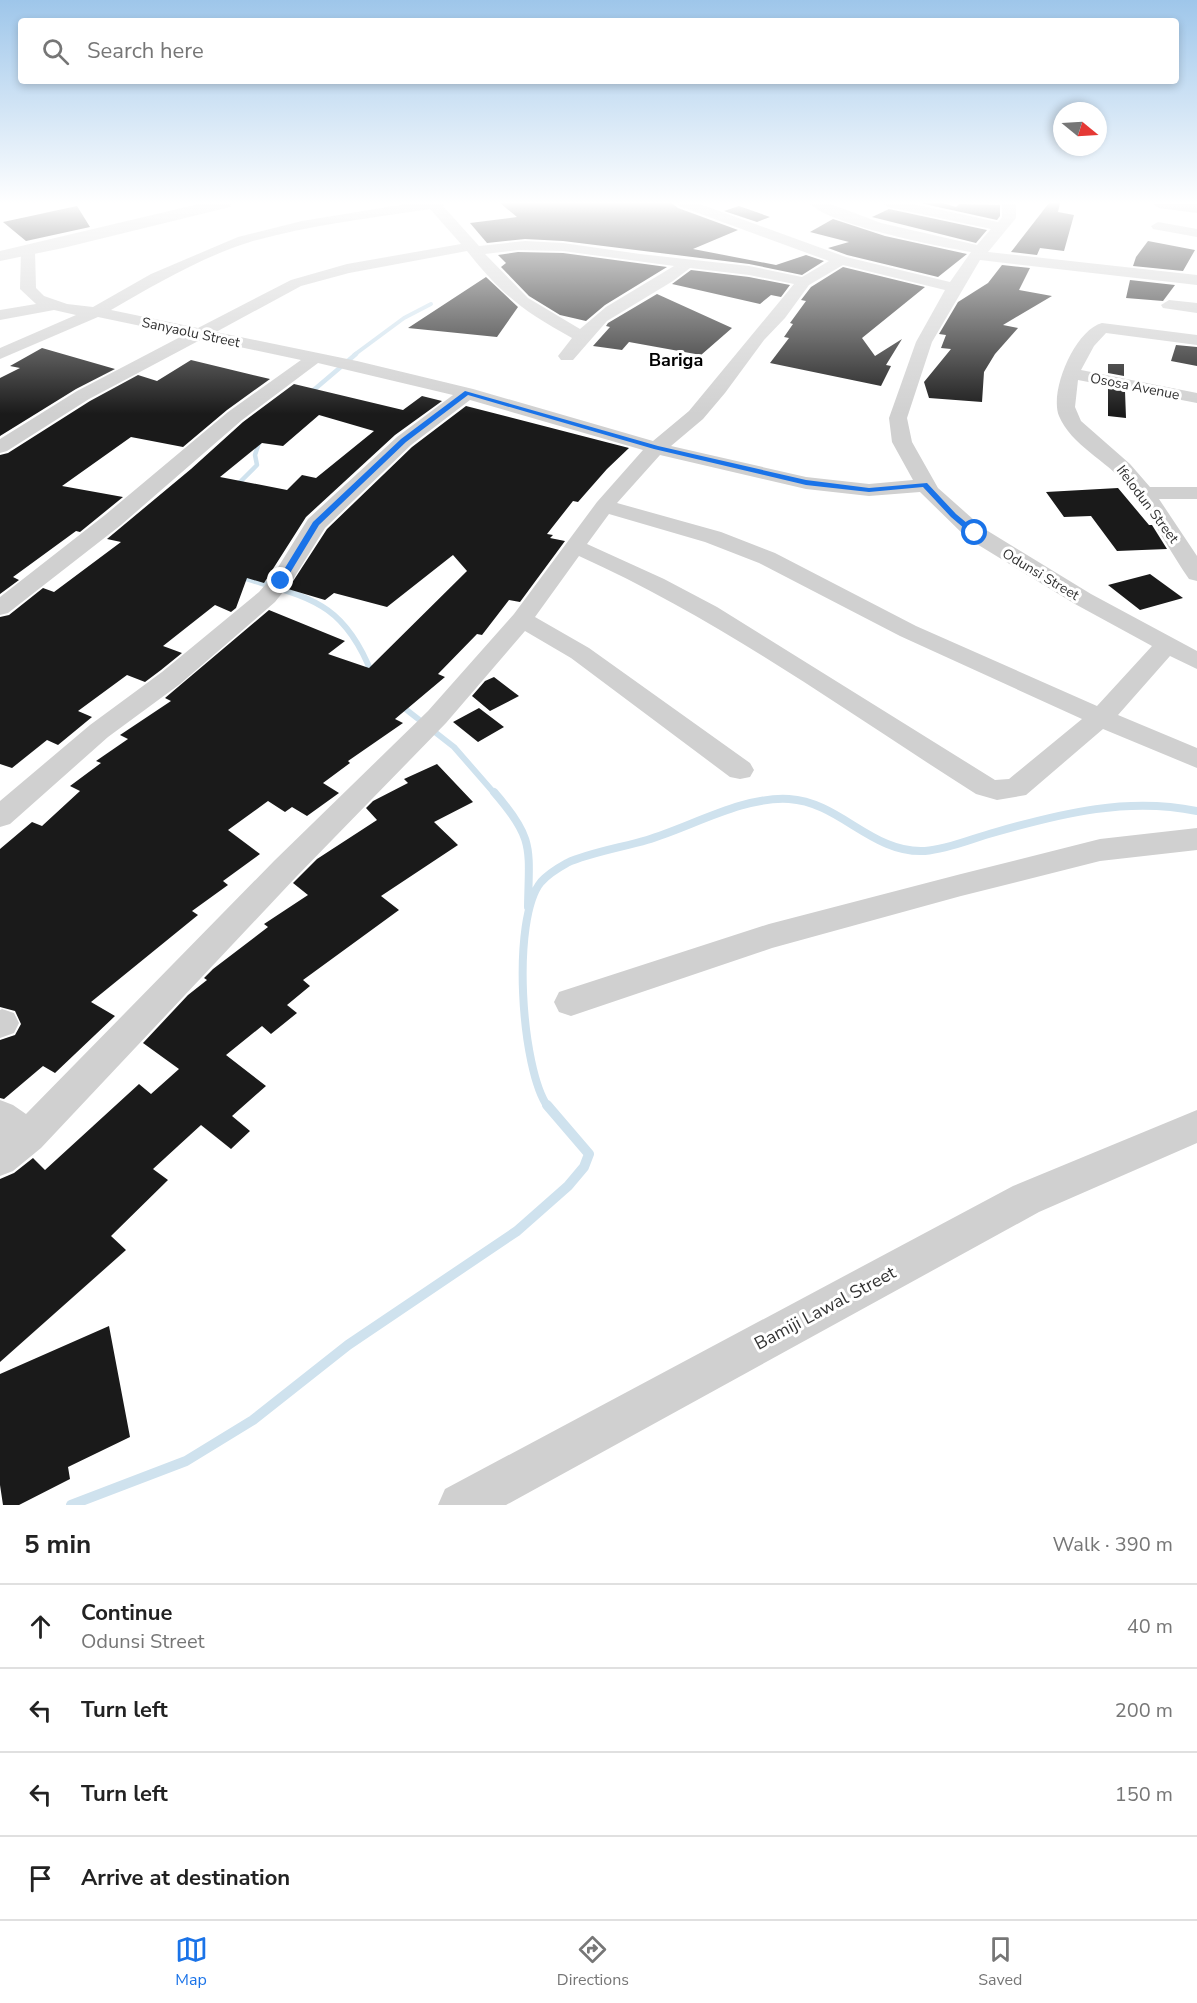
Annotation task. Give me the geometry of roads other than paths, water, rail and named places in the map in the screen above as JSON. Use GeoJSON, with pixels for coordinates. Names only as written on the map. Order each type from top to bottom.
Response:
{"type":"FeatureCollection","features":[{"type":"Feature","properties":{"kind":"street","name":"Sanyaolu Street"},"geometry":{"type":"LineString","coordinates":[[28,273],[28,289],[38,299],[52,306],[96,312],[357,366],[467,393],[656,448],[829,487],[869,490],[925,484]]}},
{"type":"Feature","properties":{"kind":"street"},"geometry":{"type":"LineString","coordinates":[[0,354],[96,312],[165,273]]}},
{"type":"Feature","properties":{"kind":"street"},"geometry":{"type":"LineString","coordinates":[[0,447],[83,395],[198,333],[296,283],[332,273]]}},
{"type":"Feature","properties":{"kind":"street"},"geometry":{"type":"LineString","coordinates":[[496,273],[515,296],[536,311],[582,336]]}},
{"type":"Feature","properties":{"kind":"street"},"geometry":{"type":"LineString","coordinates":[[567,356],[582,336],[602,317],[677,273]]}},
{"type":"Feature","properties":{"kind":"street"},"geometry":{"type":"LineString","coordinates":[[770,273],[804,282]]}},
{"type":"Feature","properties":{"kind":"street"},"geometry":{"type":"LineString","coordinates":[[0,1159],[14,1126],[285,869],[437,717],[522,619],[604,506],[656,448],[696,415],[804,282],[819,273]]}},
{"type":"Feature","properties":{"kind":"street"},"geometry":{"type":"LineString","coordinates":[[894,273],[954,288]]}},
{"type":"Feature","properties":{"kind":"street","name":"Odunsi Street"},"geometry":{"type":"LineString","coordinates":[[964,273],[924,342],[898,418],[902,442],[925,484],[953,515],[975,533],[1083,599],[1197,661]]}},
{"type":"Feature","properties":{"kind":"street"},"geometry":{"type":"LineString","coordinates":[[1144,273],[1197,280]]}},
{"type":"Feature","properties":{"kind":"street"},"geometry":{"type":"LineString","coordinates":[[1169,305],[1197,308]]}},
{"type":"Feature","properties":{"kind":"street"},"geometry":{"type":"LineString","coordinates":[[0,315],[52,306]]}},
{"type":"Feature","properties":{"kind":"street","name":"Ifelodun Street"},"geometry":{"type":"LineString","coordinates":[[1197,340],[1102,328],[1095,332],[1075,360],[1065,402],[1068,417],[1123,468],[1173,534],[1197,574]]}},
{"type":"Feature","properties":{"kind":"street"},"geometry":{"type":"LineString","coordinates":[[0,608],[113,520],[235,416],[319,359]]}},
{"type":"Feature","properties":{"kind":"street","name":"Ososa Avenue"},"geometry":{"type":"LineString","coordinates":[[1072,374],[1197,398]]}},
{"type":"Feature","properties":{"kind":"street"},"geometry":{"type":"LineString","coordinates":[[0,817],[99,731],[171,678],[274,589],[316,524],[404,441],[467,393]]}},
{"type":"Feature","properties":{"kind":"street"},"geometry":{"type":"LineString","coordinates":[[1143,493],[1197,494]]}},
{"type":"Feature","properties":{"kind":"street"},"geometry":{"type":"LineString","coordinates":[[604,506],[713,537],[767,558],[918,636],[980,665],[1197,759]]}},
{"type":"Feature","properties":{"kind":"street"},"geometry":{"type":"LineString","coordinates":[[576,547],[666,588],[712,614],[840,692],[904,737],[986,787],[997,790],[1016,788],[1102,716],[1167,645]]}},
{"type":"Feature","properties":{"kind":"street"},"geometry":{"type":"LineString","coordinates":[[522,619],[580,653],[740,770]]}},
{"type":"Feature","properties":{"kind":"street"},"geometry":{"type":"LineString","coordinates":[[571,1002],[769,936],[961,885],[1100,850],[1197,839]]}},
{"type":"Feature","properties":{"kind":"street","name":"Bamiji Lawal Street"},"geometry":{"type":"LineString","coordinates":[[461,1505],[1026,1199],[1197,1126]]}},
{"type":"Feature","properties":{"kind":"waterway"},"geometry":{"type":"LineString","coordinates":[[354,355],[404,318],[431,304]]}},
{"type":"Feature","properties":{"kind":"waterway"},"geometry":{"type":"LineString","coordinates":[[309,394],[356,354]]}},
{"type":"Feature","properties":{"kind":"waterway"},"geometry":{"type":"LineString","coordinates":[[235,487],[257,465],[255,455],[260,439]]}},
{"type":"Feature","properties":{"kind":"waterway"},"geometry":{"type":"LineString","coordinates":[[239,576],[304,597],[335,616],[361,649],[372,674]]}},
{"type":"Feature","properties":{"kind":"waterway"},"geometry":{"type":"LineString","coordinates":[[399,704],[454,747],[495,794]]}},
{"type":"Feature","properties":{"kind":"waterway"},"geometry":{"type":"LineString","coordinates":[[494,792],[517,822],[527,845],[528,907]]}},
{"type":"Feature","properties":{"kind":"waterway"},"geometry":{"type":"LineString","coordinates":[[547,1105],[531,1061],[523,994],[523,959],[526,927],[532,900],[541,882],[567,863],[595,853],[647,840],[735,807],[771,799],[807,802],[889,845],[906,850],[925,851],[952,846],[987,834],[1046,819],[1096,809],[1146,806],[1197,811]]}},
{"type":"Feature","properties":{"kind":"waterway"},"geometry":{"type":"LineString","coordinates":[[71,1505],[186,1461],[253,1420],[348,1345],[517,1231],[568,1186],[584,1167],[589,1154],[547,1105]]}},
{"type":"Feature","properties":{"kind":"district","name":"Bariga"},"geometry":{"type":"Point","coordinates":[676,360]}}]}
